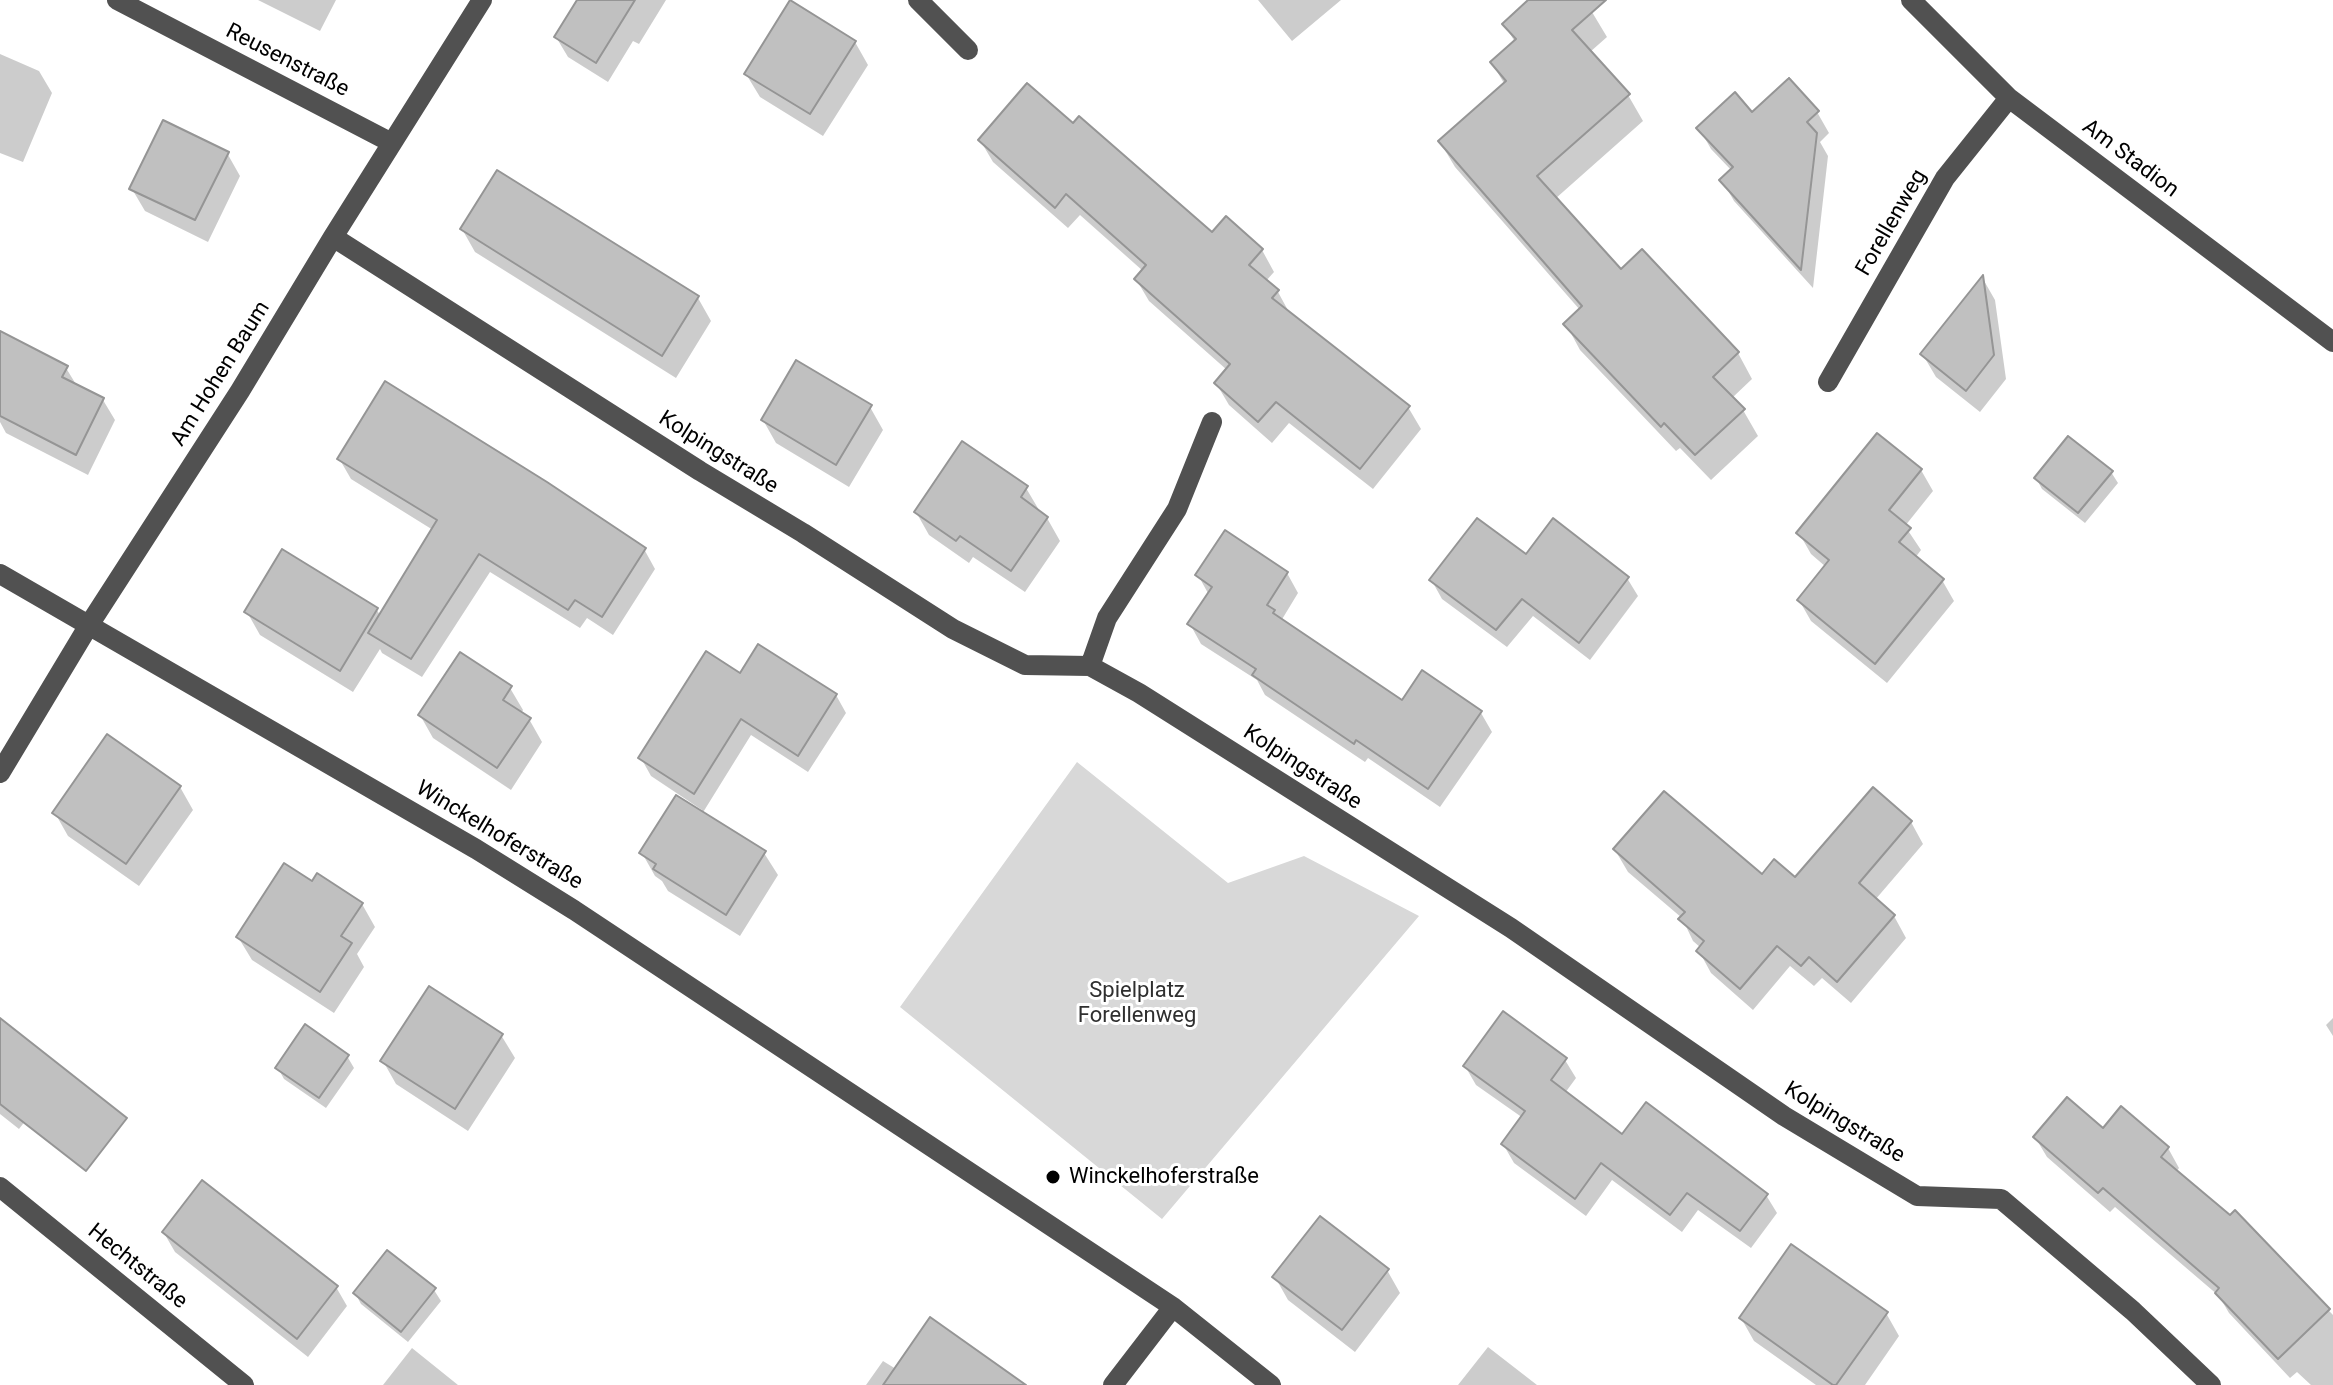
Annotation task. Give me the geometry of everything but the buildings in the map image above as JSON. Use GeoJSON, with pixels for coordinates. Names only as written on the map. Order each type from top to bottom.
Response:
{"type":"FeatureCollection","features":[{"type":"Feature","properties":{"kind":"street","name":"Reusenstraße"},"geometry":{"type":"LineString","coordinates":[[117,0],[392,143]]}},
{"type":"Feature","properties":{"kind":"street","name":"Am Hohen Baum"},"geometry":{"type":"LineString","coordinates":[[0,773],[89,625],[240,391],[482,0]]}},
{"type":"Feature","properties":{"kind":"street"},"geometry":{"type":"LineString","coordinates":[[918,0],[968,50]]}},
{"type":"Feature","properties":{"kind":"street","name":"Am Stadion"},"geometry":{"type":"LineString","coordinates":[[1911,0],[2009,98],[2333,342]]}},
{"type":"Feature","properties":{"kind":"street","name":"Forellenweg"},"geometry":{"type":"LineString","coordinates":[[1828,382],[1945,178],[2009,98]]}},
{"type":"Feature","properties":{"kind":"street","name":"Kolpingstraße"},"geometry":{"type":"LineString","coordinates":[[333,237],[953,629],[1025,665],[1090,666],[1139,693],[1511,928],[1784,1116],[1917,1196],[2001,1199],[2133,1311],[2211,1385]]}},
{"type":"Feature","properties":{"kind":"street"},"geometry":{"type":"LineString","coordinates":[[1090,666],[1107,618],[1177,509],[1212,422]]}},
{"type":"Feature","properties":{"kind":"street","name":"Winckelhoferstraße"},"geometry":{"type":"LineString","coordinates":[[0,574],[476,849],[574,910],[1173,1307],[1271,1385]]}},
{"type":"Feature","properties":{"kind":"street","name":"Hechtstraße"},"geometry":{"type":"LineString","coordinates":[[0,1187],[244,1385]]}},
{"type":"Feature","properties":{"kind":"street"},"geometry":{"type":"LineString","coordinates":[[1113,1385],[1173,1307]]}},
{"type":"Feature","properties":{"kind":"green space","name":"Spielplatz Forellenweg"},"geometry":{"type":"Polygon","coordinates":[[[1077,762],[1228,883],[1304,856],[1419,916],[1162,1219],[900,1007],[1077,762]]]}},
{"type":"Feature","properties":{"kind":"place","name":"Winckelhoferstraße"},"geometry":{"type":"Point","coordinates":[1053,1177]}}]}
